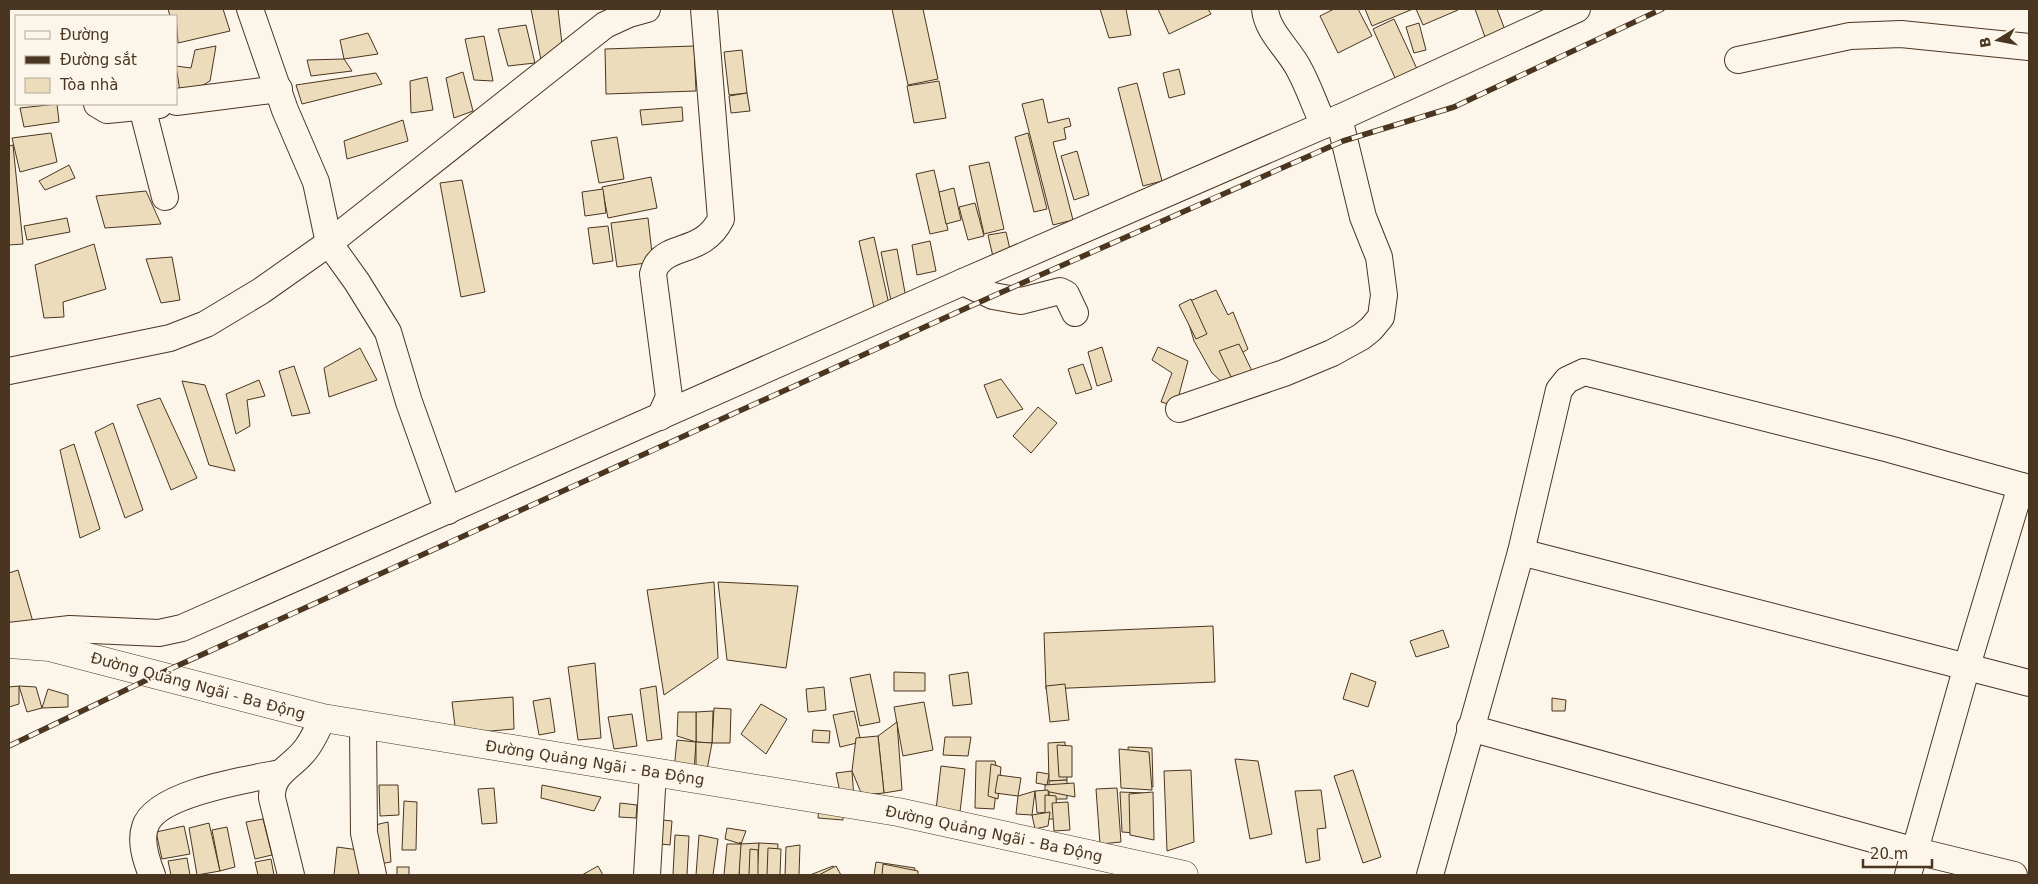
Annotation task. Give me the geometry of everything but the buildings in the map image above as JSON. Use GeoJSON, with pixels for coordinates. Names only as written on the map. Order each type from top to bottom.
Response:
{"type":"FeatureCollection","features":[{"type":"Feature","properties":{"kind":"main road","name":"Đường Quảng Ngãi - Ba Động"},"geometry":{"type":"LineString","coordinates":[[9,644],[49,647],[323,718],[898,812],[1184,875]]}},
{"type":"Feature","properties":{"kind":"street"},"geometry":{"type":"LineString","coordinates":[[250,9],[278,89],[316,182],[329,243],[357,282],[388,332],[448,511]]}},
{"type":"Feature","properties":{"kind":"street"},"geometry":{"type":"LineString","coordinates":[[9,371],[170,338],[206,324],[261,291],[329,243],[605,26],[629,14],[647,9]]}},
{"type":"Feature","properties":{"kind":"street"},"geometry":{"type":"LineString","coordinates":[[660,417],[669,397],[653,274],[658,263],[708,237],[715,230],[721,219],[704,9]]}},
{"type":"Feature","properties":{"kind":"street"},"geometry":{"type":"LineString","coordinates":[[1179,409],[1284,373],[1324,357],[1361,337],[1372,329],[1381,317],[1384,295],[1379,257],[1363,218],[1331,122],[1299,68],[1272,29],[1265,9]]}},
{"type":"Feature","properties":{"kind":"street"},"geometry":{"type":"LineString","coordinates":[[9,636],[70,629],[159,633],[182,628],[963,282],[1331,122],[1577,9]]}},
{"type":"Feature","properties":{"kind":"street"},"geometry":{"type":"LineString","coordinates":[[1738,60],[1850,36],[1901,34],[2029,47]]}},
{"type":"Feature","properties":{"kind":"street"},"geometry":{"type":"LineString","coordinates":[[178,102],[278,89]]}},
{"type":"Feature","properties":{"kind":"street"},"geometry":{"type":"LineString","coordinates":[[99,105],[107,110],[154,105],[166,197]]}},
{"type":"Feature","properties":{"kind":"street"},"geometry":{"type":"LineString","coordinates":[[963,282],[993,296],[1021,301],[1060,291],[1066,294],[1075,313]]}},
{"type":"Feature","properties":{"kind":"street"},"geometry":{"type":"LineString","coordinates":[[1430,875],[1521,552],[1559,390],[1567,380],[1584,372],[1880,446],[2025,487],[1967,666],[1908,875]]}},
{"type":"Feature","properties":{"kind":"street"},"geometry":{"type":"LineString","coordinates":[[1521,552],[2029,683]]}},
{"type":"Feature","properties":{"kind":"street"},"geometry":{"type":"LineString","coordinates":[[291,875],[272,798],[273,782],[281,773],[295,763],[308,747],[323,718]]}},
{"type":"Feature","properties":{"kind":"street"},"geometry":{"type":"LineString","coordinates":[[363,725],[364,833],[373,875]]}},
{"type":"Feature","properties":{"kind":"street"},"geometry":{"type":"LineString","coordinates":[[1470,728],[1916,851],[2014,875]]}},
{"type":"Feature","properties":{"kind":"street"},"geometry":{"type":"LineString","coordinates":[[648,875],[653,772]]}},
{"type":"Feature","properties":{"kind":"street"},"geometry":{"type":"LineString","coordinates":[[152,875],[143,838],[145,824],[162,806],[207,789],[281,773]]}},
{"type":"Feature","properties":{"kind":"railway"},"geometry":{"type":"LineString","coordinates":[[9,746],[157,675],[993,296],[1343,141],[1454,107],[1662,9]]}}]}
